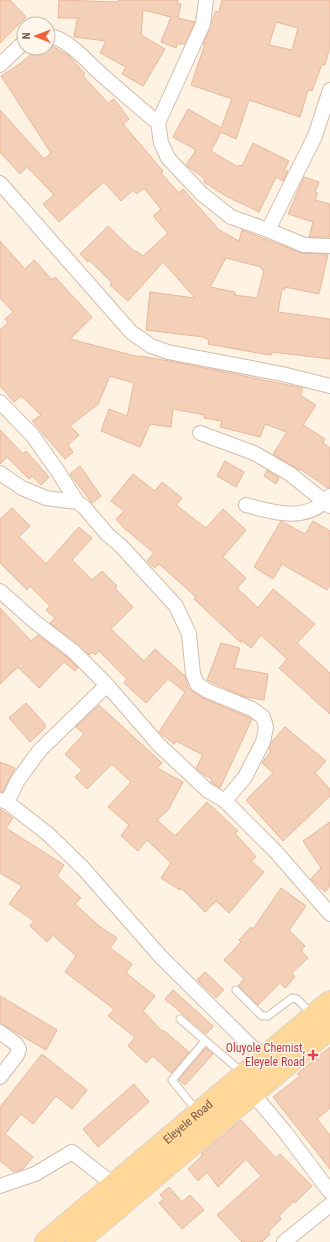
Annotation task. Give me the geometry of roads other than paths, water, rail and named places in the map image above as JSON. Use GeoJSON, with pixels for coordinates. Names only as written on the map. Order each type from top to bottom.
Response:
{"type":"FeatureCollection","features":[{"type":"Feature","properties":{"kind":"main road","name":"Eleyele Road"},"geometry":{"type":"LineString","coordinates":[[46,1242],[263,1058],[325,1015]]}},
{"type":"Feature","properties":{"kind":"main road","name":"Eleyele Road"},"geometry":{"type":"LineString","coordinates":[[77,1242],[253,1094],[325,1015]]}},
{"type":"Feature","properties":{"kind":"street"},"geometry":{"type":"LineString","coordinates":[[206,0],[203,24],[158,123],[161,143],[168,158],[202,194],[231,217],[304,245],[330,246]]}},
{"type":"Feature","properties":{"kind":"street"},"geometry":{"type":"LineString","coordinates":[[56,38],[80,52],[100,74],[158,123]]}},
{"type":"Feature","properties":{"kind":"street"},"geometry":{"type":"LineString","coordinates":[[0,65],[16,50]]}},
{"type":"Feature","properties":{"kind":"street"},"geometry":{"type":"LineString","coordinates":[[268,230],[314,136],[330,90]]}},
{"type":"Feature","properties":{"kind":"street"},"geometry":{"type":"LineString","coordinates":[[0,184],[131,332],[151,346],[168,352],[282,374],[330,386]]}},
{"type":"Feature","properties":{"kind":"street"},"geometry":{"type":"LineString","coordinates":[[0,402],[34,436],[59,473],[76,502]]}},
{"type":"Feature","properties":{"kind":"street"},"geometry":{"type":"LineString","coordinates":[[200,433],[254,453],[290,474],[328,501],[310,512],[293,514],[277,514],[246,505]]}},
{"type":"Feature","properties":{"kind":"street"},"geometry":{"type":"LineString","coordinates":[[0,473],[22,488],[46,498],[76,502],[84,507],[107,534],[121,546],[176,606],[189,634],[193,674],[197,684],[208,691],[252,709],[263,717],[266,727],[263,742],[245,777],[225,800]]}},
{"type":"Feature","properties":{"kind":"street"},"geometry":{"type":"LineString","coordinates":[[0,591],[35,622],[73,651],[107,685],[159,745],[207,790],[225,800],[276,852],[330,914]]}},
{"type":"Feature","properties":{"kind":"street"},"geometry":{"type":"LineString","coordinates":[[107,685],[40,750],[3,801],[48,834],[83,868],[161,957],[263,1058]]}},
{"type":"Feature","properties":{"kind":"street"},"geometry":{"type":"LineString","coordinates":[[0,1032],[16,1044],[19,1049],[17,1055],[0,1077]]}},
{"type":"Feature","properties":{"kind":"street"},"geometry":{"type":"LineString","coordinates":[[253,1094],[285,1132],[330,1192]]}},
{"type":"Feature","properties":{"kind":"street"},"geometry":{"type":"LineString","coordinates":[[0,1186],[35,1174],[72,1152],[114,1185]]}},
{"type":"Feature","properties":{"kind":"street"},"geometry":{"type":"LineString","coordinates":[[284,1242],[330,1205]]}},
{"type":"Feature","properties":{"kind":"lane"},"geometry":{"type":"LineString","coordinates":[[236,990],[262,1016],[268,1016],[292,998],[297,999],[325,1015]]}},
{"type":"Feature","properties":{"kind":"lane"},"geometry":{"type":"LineString","coordinates":[[180,1019],[244,1074]]}},
{"type":"Feature","properties":{"kind":"lane"},"geometry":{"type":"LineString","coordinates":[[199,1113],[172,1080],[205,1041]]}},
{"type":"Feature","properties":{"kind":"place","name":"Oluyole Chemist, Eleyele Road"},"geometry":{"type":"Point","coordinates":[313,1055]}}]}
